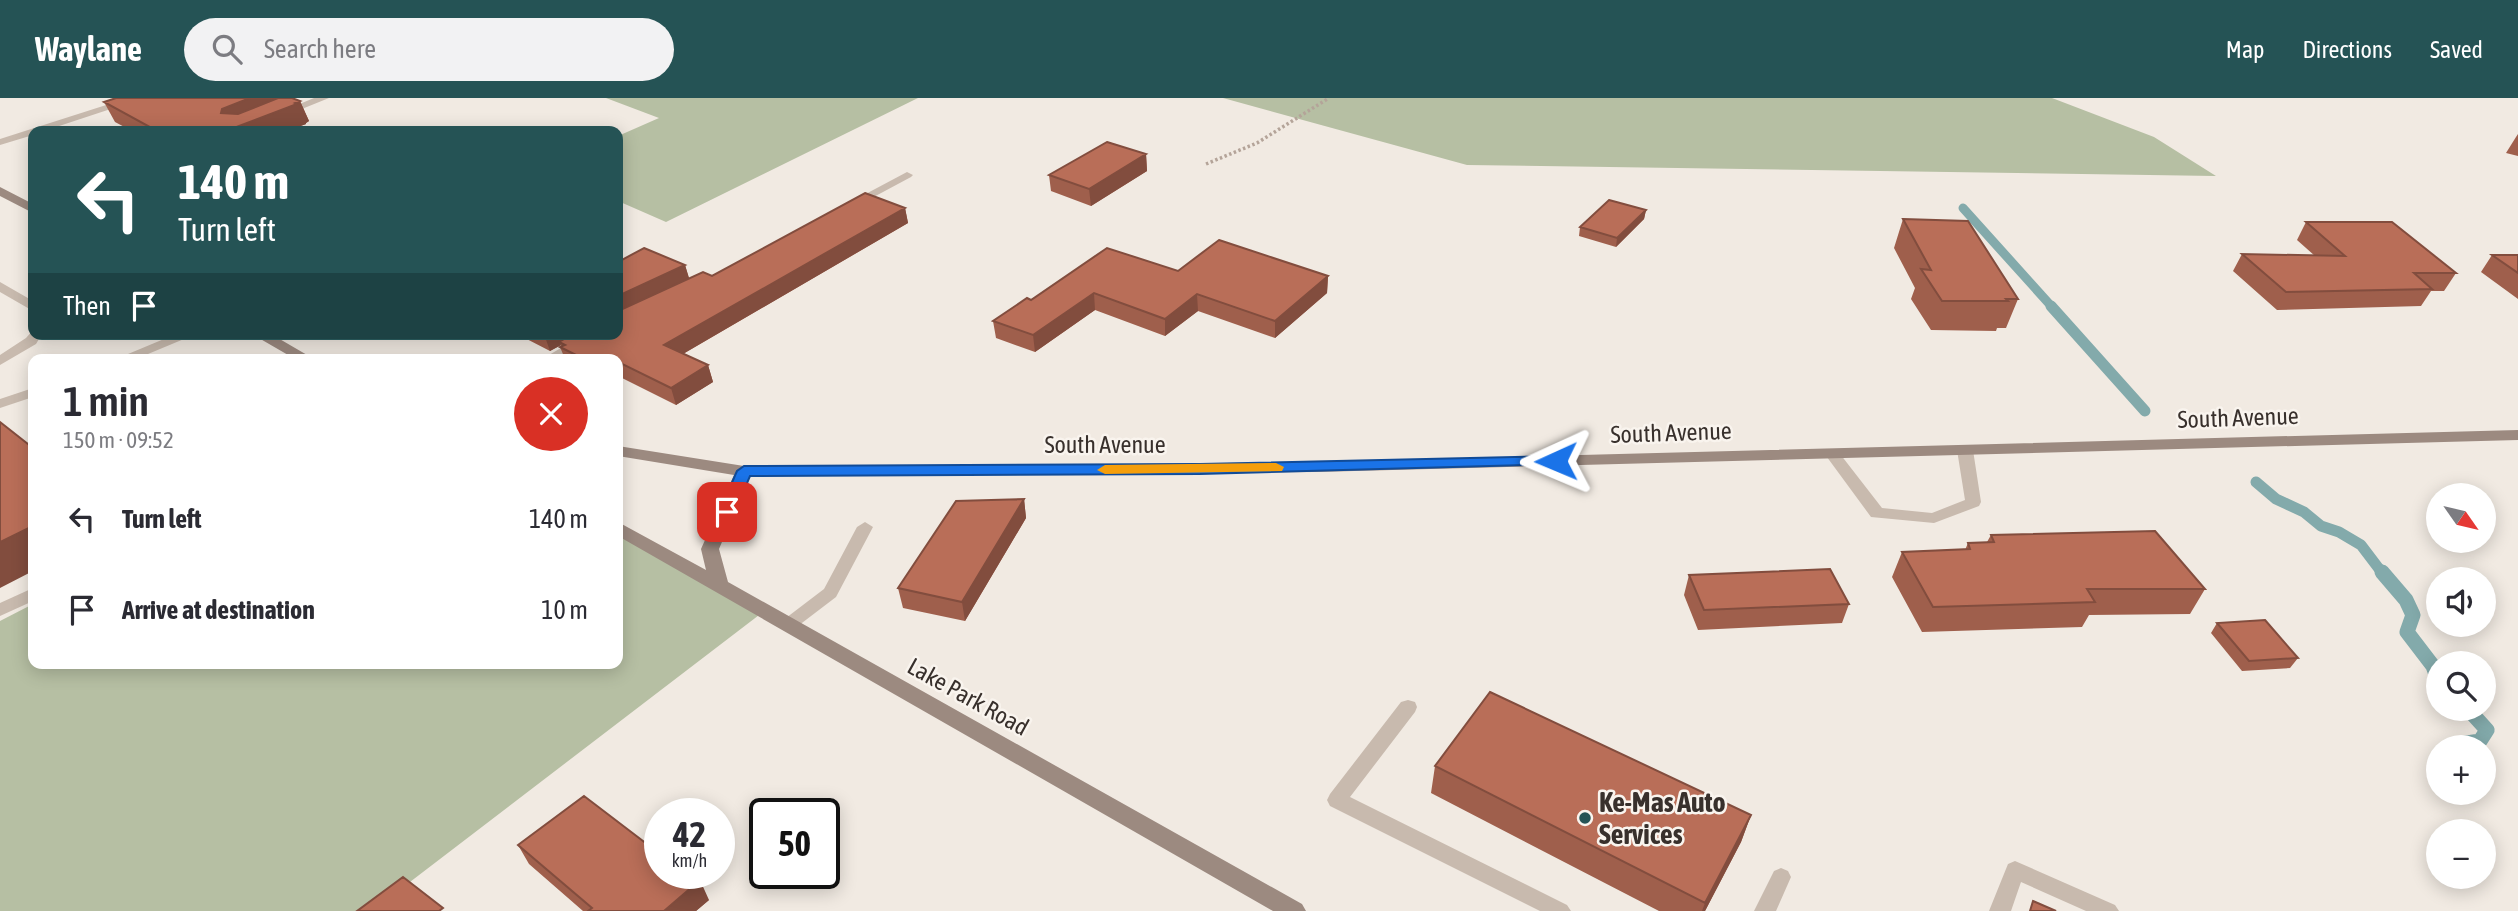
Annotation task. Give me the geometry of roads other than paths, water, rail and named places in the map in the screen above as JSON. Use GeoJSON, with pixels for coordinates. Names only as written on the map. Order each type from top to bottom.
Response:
{"type":"FeatureCollection","features":[{"type":"Feature","properties":{"kind":"main road"},"geometry":{"type":"LineString","coordinates":[[0,191],[28,205]]}},
{"type":"Feature","properties":{"kind":"main road"},"geometry":{"type":"LineString","coordinates":[[271,340],[297,354]]}},
{"type":"Feature","properties":{"kind":"main road","name":"South Avenue"},"geometry":{"type":"LineString","coordinates":[[623,452],[744,471],[1235,468],[2518,435]]}},
{"type":"Feature","properties":{"kind":"main road"},"geometry":{"type":"LineString","coordinates":[[720,587],[710,549],[744,471]]}},
{"type":"Feature","properties":{"kind":"main road","name":"Lake Park Road"},"geometry":{"type":"LineString","coordinates":[[623,531],[1294,911]]}},
{"type":"Feature","properties":{"kind":"lane"},"geometry":{"type":"LineString","coordinates":[[50,126],[139,98]]}},
{"type":"Feature","properties":{"kind":"lane"},"geometry":{"type":"LineString","coordinates":[[270,118],[324,98]]}},
{"type":"Feature","properties":{"kind":"lane"},"geometry":{"type":"LineString","coordinates":[[0,142],[28,133]]}},
{"type":"Feature","properties":{"kind":"lane"},"geometry":{"type":"LineString","coordinates":[[835,214],[907,175]]}},
{"type":"Feature","properties":{"kind":"lane"},"geometry":{"type":"LineString","coordinates":[[0,286],[28,304]]}},
{"type":"Feature","properties":{"kind":"lane"},"geometry":{"type":"LineString","coordinates":[[0,361],[32,340]]}},
{"type":"Feature","properties":{"kind":"lane"},"geometry":{"type":"LineString","coordinates":[[136,354],[173,340]]}},
{"type":"Feature","properties":{"kind":"lane"},"geometry":{"type":"LineString","coordinates":[[558,354],[585,340]]}},
{"type":"Feature","properties":{"kind":"lane"},"geometry":{"type":"LineString","coordinates":[[0,404],[28,394]]}},
{"type":"Feature","properties":{"kind":"lane"},"geometry":{"type":"LineString","coordinates":[[1832,453],[1877,513],[1934,518],[1973,502],[1965,450]]}},
{"type":"Feature","properties":{"kind":"lane"},"geometry":{"type":"LineString","coordinates":[[788,625],[830,593],[865,527]]}},
{"type":"Feature","properties":{"kind":"lane"},"geometry":{"type":"LineString","coordinates":[[0,610],[28,596]]}},
{"type":"Feature","properties":{"kind":"lane"},"geometry":{"type":"LineString","coordinates":[[1408,707],[1337,800],[1560,911]]}},
{"type":"Feature","properties":{"kind":"lane"},"geometry":{"type":"LineString","coordinates":[[2000,911],[2015,870],[2108,911]]}},
{"type":"Feature","properties":{"kind":"lane"},"geometry":{"type":"LineString","coordinates":[[1765,911],[1780,877]]}},
{"type":"Feature","properties":{"kind":"waterway"},"geometry":{"type":"LineString","coordinates":[[1963,208],[2053,308]]}},
{"type":"Feature","properties":{"kind":"waterway"},"geometry":{"type":"LineString","coordinates":[[2051,306],[2145,411]]}},
{"type":"Feature","properties":{"kind":"waterway"},"geometry":{"type":"LineString","coordinates":[[2256,482],[2276,499],[2304,512],[2321,526],[2339,532],[2361,545],[2383,574]]}},
{"type":"Feature","properties":{"kind":"waterway"},"geometry":{"type":"LineString","coordinates":[[2382,572],[2406,600],[2413,615],[2407,632],[2426,657]]}},
{"type":"Feature","properties":{"kind":"waterway"},"geometry":{"type":"LineString","coordinates":[[2479,721],[2487,730],[2484,735]]}},
{"type":"Feature","properties":{"kind":"place","name":"Ke-Mas Auto Services"},"geometry":{"type":"Point","coordinates":[1585,818]}}]}
